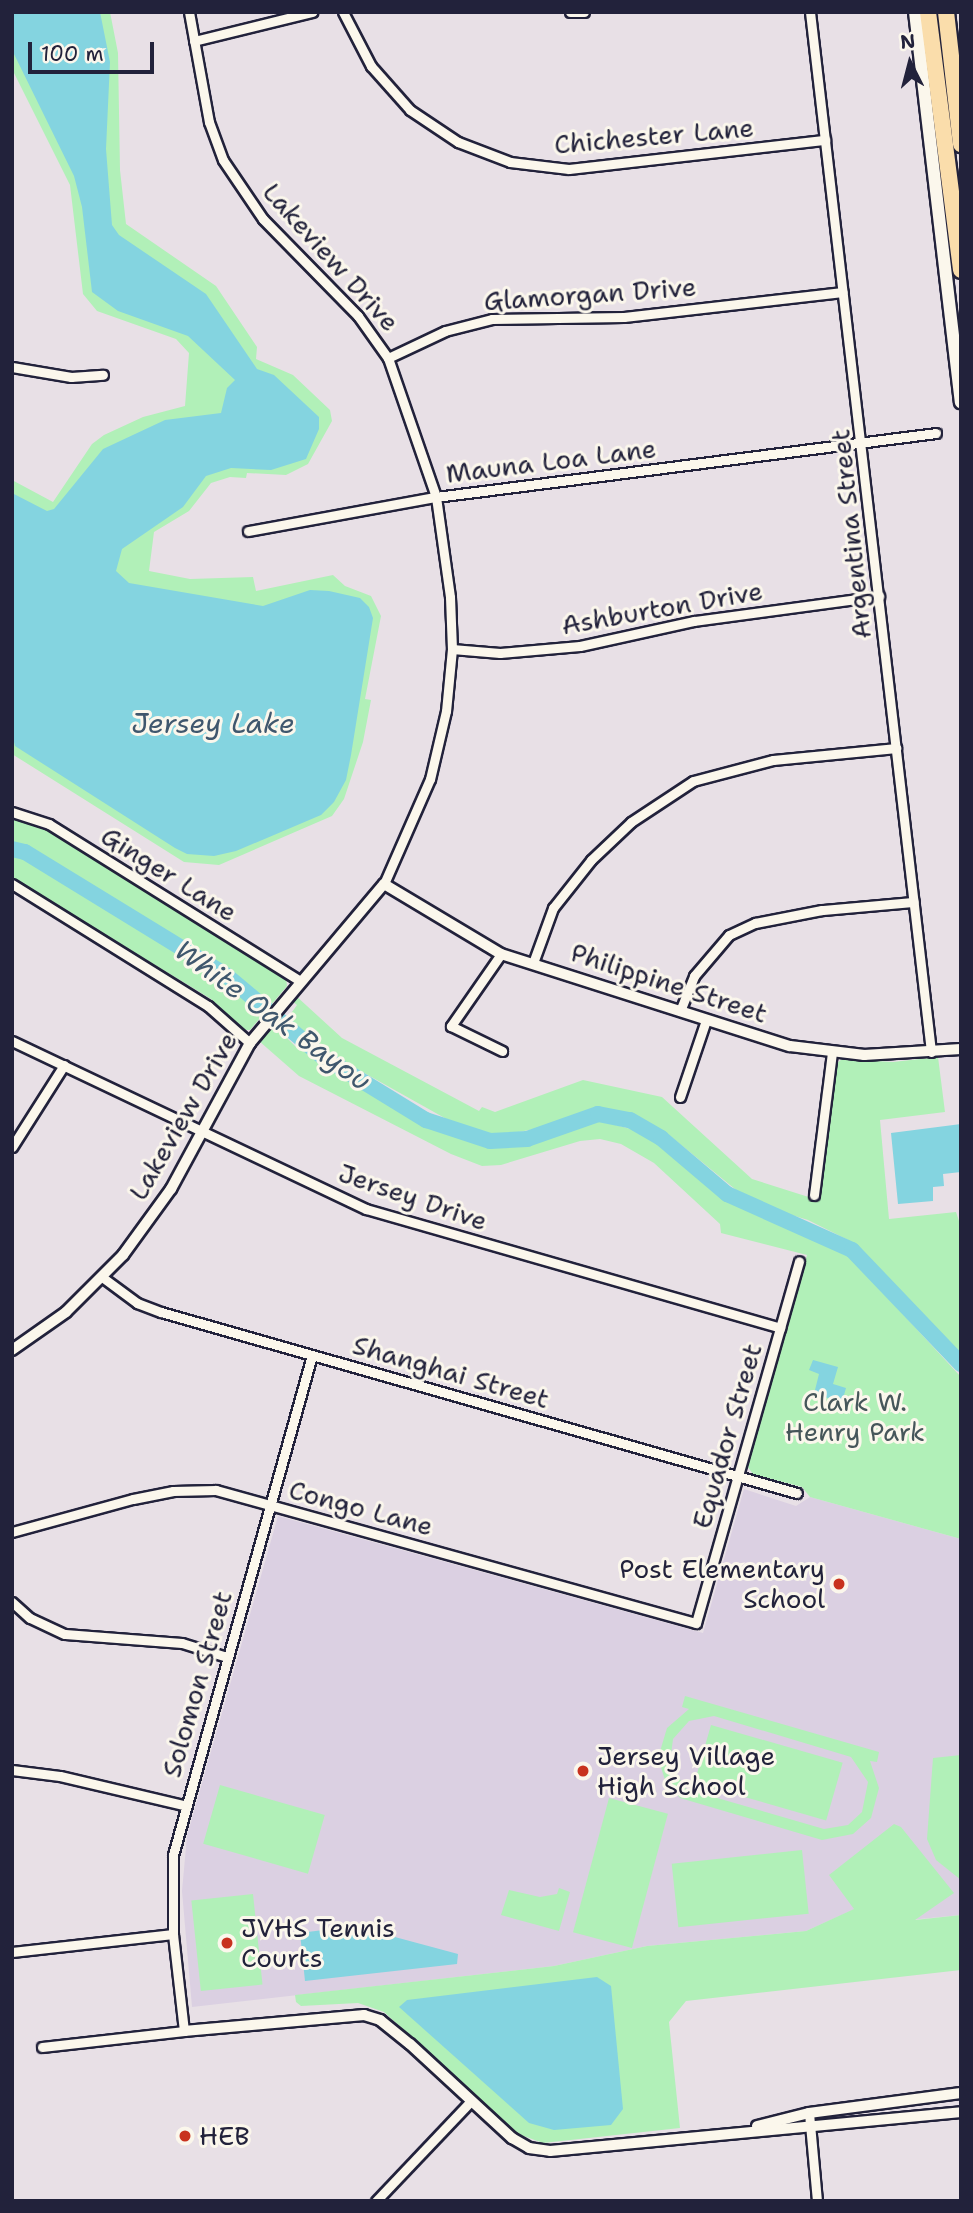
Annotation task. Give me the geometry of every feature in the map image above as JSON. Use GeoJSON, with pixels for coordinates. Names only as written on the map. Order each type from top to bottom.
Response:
{"type":"FeatureCollection","features":[{"type":"Feature","properties":{"kind":"highway"},"geometry":{"type":"LineString","coordinates":[[928,12],[961,270]]}},
{"type":"Feature","properties":{"kind":"highway"},"geometry":{"type":"LineString","coordinates":[[946,12],[961,144]]}},
{"type":"Feature","properties":{"kind":"main road"},"geometry":{"type":"LineString","coordinates":[[915,12],[961,402]]}},
{"type":"Feature","properties":{"kind":"street","name":"Lakeview Drive"},"geometry":{"type":"LineString","coordinates":[[12,1350],[66,1312],[102,1277],[153,1215],[250,1043],[384,884],[430,779],[446,711],[452,649],[447,556],[436,497],[388,358],[358,316],[263,219],[233,179],[209,122],[189,12]]}},
{"type":"Feature","properties":{"kind":"street"},"geometry":{"type":"LineString","coordinates":[[194,41],[312,12]]}},
{"type":"Feature","properties":{"kind":"street","name":"Chichester Lane"},"geometry":{"type":"LineString","coordinates":[[343,12],[371,66],[410,110],[458,142],[510,162],[595,167],[825,140]]}},
{"type":"Feature","properties":{"kind":"street"},"geometry":{"type":"LineString","coordinates":[[570,12],[584,12]]}},
{"type":"Feature","properties":{"kind":"street","name":"Argentina Street"},"geometry":{"type":"LineString","coordinates":[[810,12],[931,1052]]}},
{"type":"Feature","properties":{"kind":"street","name":"Glamorgan Drive"},"geometry":{"type":"LineString","coordinates":[[388,358],[444,331],[492,319],[624,317],[843,292]]}},
{"type":"Feature","properties":{"kind":"street"},"geometry":{"type":"LineString","coordinates":[[12,367],[71,377],[103,375]]}},
{"type":"Feature","properties":{"kind":"street","name":"Mauna Loa Lane"},"geometry":{"type":"LineString","coordinates":[[248,531],[436,497],[936,433]]}},
{"type":"Feature","properties":{"kind":"street","name":"Ashburton Drive"},"geometry":{"type":"LineString","coordinates":[[452,649],[500,653],[580,646],[694,621],[879,596]]}},
{"type":"Feature","properties":{"kind":"street"},"geometry":{"type":"LineString","coordinates":[[533,963],[553,908],[591,860],[631,822],[693,781],[773,760],[896,748]]}},
{"type":"Feature","properties":{"kind":"street","name":"Ginger Lane"},"geometry":{"type":"LineString","coordinates":[[12,812],[49,824],[300,981]]}},
{"type":"Feature","properties":{"kind":"street"},"geometry":{"type":"LineString","coordinates":[[12,884],[208,1006],[250,1043]]}},
{"type":"Feature","properties":{"kind":"street","name":"Philippine Street"},"geometry":{"type":"LineString","coordinates":[[384,884],[501,954],[790,1046],[832,1053],[895,1056],[961,1049]]}},
{"type":"Feature","properties":{"kind":"street"},"geometry":{"type":"LineString","coordinates":[[680,1011],[694,976],[729,935],[755,923],[822,910],[914,902]]}},
{"type":"Feature","properties":{"kind":"street"},"geometry":{"type":"LineString","coordinates":[[501,954],[451,1026],[502,1051]]}},
{"type":"Feature","properties":{"kind":"street"},"geometry":{"type":"LineString","coordinates":[[681,1097],[706,1020]]}},
{"type":"Feature","properties":{"kind":"street","name":"Jersey Drive"},"geometry":{"type":"LineString","coordinates":[[12,1041],[386,1216],[780,1328]]}},
{"type":"Feature","properties":{"kind":"street"},"geometry":{"type":"LineString","coordinates":[[814,1195],[832,1053]]}},
{"type":"Feature","properties":{"kind":"street"},"geometry":{"type":"LineString","coordinates":[[12,1147],[64,1065]]}},
{"type":"Feature","properties":{"kind":"street","name":"Equador Street"},"geometry":{"type":"LineString","coordinates":[[696,1623],[799,1261]]}},
{"type":"Feature","properties":{"kind":"street","name":"Shanghai Street"},"geometry":{"type":"LineString","coordinates":[[102,1277],[137,1303],[797,1493]]}},
{"type":"Feature","properties":{"kind":"street","name":"Solomon Street"},"geometry":{"type":"LineString","coordinates":[[184,2031],[173,1934],[170,1878],[183,1805],[312,1355]]}},
{"type":"Feature","properties":{"kind":"street","name":"Congo Lane"},"geometry":{"type":"LineString","coordinates":[[12,1532],[173,1491],[216,1490],[696,1623]]}},
{"type":"Feature","properties":{"kind":"street"},"geometry":{"type":"LineString","coordinates":[[12,1602],[30,1618],[65,1634],[182,1643],[227,1657]]}},
{"type":"Feature","properties":{"kind":"street"},"geometry":{"type":"LineString","coordinates":[[12,1770],[60,1776],[183,1805]]}},
{"type":"Feature","properties":{"kind":"street"},"geometry":{"type":"LineString","coordinates":[[12,1952],[173,1934]]}},
{"type":"Feature","properties":{"kind":"street"},"geometry":{"type":"LineString","coordinates":[[42,2047],[364,2015],[380,2021],[410,2044],[512,2138],[529,2148],[550,2151],[737,2131],[810,2129],[961,2112]]}},
{"type":"Feature","properties":{"kind":"street"},"geometry":{"type":"LineString","coordinates":[[737,2131],[808,2113],[961,2093]]}},
{"type":"Feature","properties":{"kind":"street"},"geometry":{"type":"LineString","coordinates":[[376,2201],[470,2102]]}},
{"type":"Feature","properties":{"kind":"street"},"geometry":{"type":"LineString","coordinates":[[808,2113],[817,2201]]}},
{"type":"Feature","properties":{"kind":"shaded area","name":"Jersey Village High School"},"geometry":{"type":"Polygon","coordinates":[[[744,1489],[796,1506],[810,1497],[961,1539],[961,1915],[899,1921],[855,1909],[806,1931],[647,1946],[554,1966],[192,2007],[182,1891],[187,1836],[278,1516],[703,1633],[744,1489]]]}},
{"type":"Feature","properties":{"kind":"green space","name":"Jersey Lake"},"geometry":{"type":"Polygon","coordinates":[[[12,12],[110,12],[118,53],[120,170],[126,224],[216,286],[257,347],[256,359],[293,375],[330,410],[332,421],[308,464],[286,475],[247,473],[246,478],[230,477],[211,483],[189,511],[154,532],[149,571],[190,579],[253,577],[256,591],[333,575],[345,586],[371,596],[381,616],[365,699],[371,700],[363,742],[344,799],[332,816],[219,865],[184,862],[12,754],[12,480],[53,502],[92,444],[104,435],[143,417],[185,406],[189,353],[176,339],[97,311],[83,294],[70,185],[12,69],[12,12]]]}},
{"type":"Feature","properties":{"kind":"green space"},"geometry":{"type":"Polygon","coordinates":[[[12,816],[49,829],[286,977],[287,986],[250,1030],[245,1030],[211,999],[12,878],[12,816]]]}},
{"type":"Feature","properties":{"kind":"green space"},"geometry":{"type":"Polygon","coordinates":[[[295,995],[342,1038],[479,1111],[482,1107],[495,1112],[583,1080],[662,1097],[752,1179],[818,1200],[836,1064],[842,1059],[893,1062],[938,1057],[945,1112],[880,1120],[889,1219],[956,1212],[961,1227],[961,1361],[848,1240],[808,1220],[752,1203],[669,1135],[603,1111],[586,1111],[545,1127],[497,1136],[459,1126],[325,1051],[287,1019],[297,1005],[291,1000],[295,995]]]}},
{"type":"Feature","properties":{"kind":"green space","name":"Clark W. Henry Park"},"geometry":{"type":"Polygon","coordinates":[[[274,1025],[297,1048],[314,1053],[409,1116],[492,1147],[540,1141],[577,1123],[597,1120],[642,1132],[737,1206],[828,1241],[849,1256],[961,1377],[961,1539],[810,1497],[802,1487],[753,1474],[747,1466],[807,1255],[721,1233],[720,1224],[654,1163],[621,1144],[600,1139],[580,1141],[501,1165],[482,1166],[451,1154],[299,1076],[259,1041],[274,1025]]]}},
{"type":"Feature","properties":{"kind":"green space"},"geometry":{"type":"Polygon","coordinates":[[[685,1696],[879,1752],[877,1762],[870,1761],[879,1788],[871,1818],[853,1834],[822,1840],[680,1798],[665,1780],[658,1758],[667,1728],[689,1709],[682,1707],[685,1696]],[[714,1716],[689,1721],[673,1739],[670,1763],[686,1789],[824,1829],[848,1825],[862,1812],[868,1782],[851,1757],[714,1716]]]}},
{"type":"Feature","properties":{"kind":"green space"},"geometry":{"type":"Polygon","coordinates":[[[711,1725],[843,1763],[826,1820],[694,1783],[711,1725]]]}},
{"type":"Feature","properties":{"kind":"green space"},"geometry":{"type":"Polygon","coordinates":[[[961,1755],[961,1880],[936,1860],[927,1839],[933,1758],[961,1755]]]}},
{"type":"Feature","properties":{"kind":"green space"},"geometry":{"type":"Polygon","coordinates":[[[220,1785],[325,1815],[308,1874],[203,1844],[220,1785]]]}},
{"type":"Feature","properties":{"kind":"green space"},"geometry":{"type":"Polygon","coordinates":[[[609,1798],[668,1814],[632,1948],[573,1932],[609,1798]]]}},
{"type":"Feature","properties":{"kind":"green space"},"geometry":{"type":"Polygon","coordinates":[[[894,1824],[901,1827],[954,1893],[915,1920],[961,1915],[961,1970],[686,2001],[669,2022],[680,2128],[543,2143],[518,2134],[384,2012],[358,2003],[301,2006],[296,2002],[295,1995],[554,1966],[647,1946],[806,1931],[854,1909],[829,1875],[894,1824]]]}},
{"type":"Feature","properties":{"kind":"green space"},"geometry":{"type":"Polygon","coordinates":[[[802,1850],[809,1914],[678,1927],[672,1864],[802,1850]]]}},
{"type":"Feature","properties":{"kind":"green space"},"geometry":{"type":"Polygon","coordinates":[[[559,1888],[570,1892],[559,1931],[501,1915],[509,1890],[540,1897],[557,1894],[559,1888]]]}},
{"type":"Feature","properties":{"kind":"green space","name":"JVHS Tennis Courts"},"geometry":{"type":"Polygon","coordinates":[[[253,1894],[263,1985],[201,1991],[191,1900],[253,1894]]]}},
{"type":"Feature","properties":{"kind":"water","name":"Jersey Lake"},"geometry":{"type":"Polygon","coordinates":[[[12,12],[100,12],[110,62],[106,149],[112,225],[119,235],[206,294],[257,369],[274,375],[319,417],[319,429],[306,459],[271,470],[231,468],[206,476],[183,507],[122,549],[116,571],[129,583],[263,606],[310,590],[329,591],[360,598],[369,607],[373,618],[346,780],[334,802],[321,815],[236,851],[214,856],[187,854],[15,746],[12,493],[47,511],[54,509],[103,449],[165,420],[221,413],[227,388],[235,380],[188,336],[118,311],[92,292],[82,207],[74,176],[12,50],[12,12]]]}},
{"type":"Feature","properties":{"kind":"water"},"geometry":{"type":"Polygon","coordinates":[[[961,1124],[961,1172],[943,1174],[944,1186],[933,1187],[933,1201],[898,1204],[891,1133],[961,1124]]]}},
{"type":"Feature","properties":{"kind":"water"},"geometry":{"type":"Polygon","coordinates":[[[813,1360],[838,1367],[833,1384],[846,1388],[842,1402],[814,1394],[819,1374],[809,1370],[813,1360]]]}},
{"type":"Feature","properties":{"kind":"water"},"geometry":{"type":"Polygon","coordinates":[[[354,1926],[458,1954],[457,1964],[305,1981],[300,1933],[354,1926]]]}},
{"type":"Feature","properties":{"kind":"water"},"geometry":{"type":"Polygon","coordinates":[[[597,1977],[611,1986],[623,2109],[611,2125],[554,2130],[529,2123],[399,2007],[407,2000],[597,1977]]]}},
{"type":"Feature","properties":{"kind":"waterway","name":"White Oak Bayou"},"geometry":{"type":"LineString","coordinates":[[12,849],[25,852],[227,976],[323,1057],[426,1120],[490,1141],[527,1139],[598,1114],[630,1120],[661,1138],[727,1194],[852,1250],[961,1364]]}},
{"type":"Feature","properties":{"kind":"place","name":"Post Elementary School"},"geometry":{"type":"Point","coordinates":[839,1584]}},
{"type":"Feature","properties":{"kind":"place","name":"Jersey Village High School"},"geometry":{"type":"Point","coordinates":[583,1771]}},
{"type":"Feature","properties":{"kind":"place","name":"JVHS Tennis Courts"},"geometry":{"type":"Point","coordinates":[227,1943]}},
{"type":"Feature","properties":{"kind":"place","name":"HEB"},"geometry":{"type":"Point","coordinates":[185,2136]}}]}
